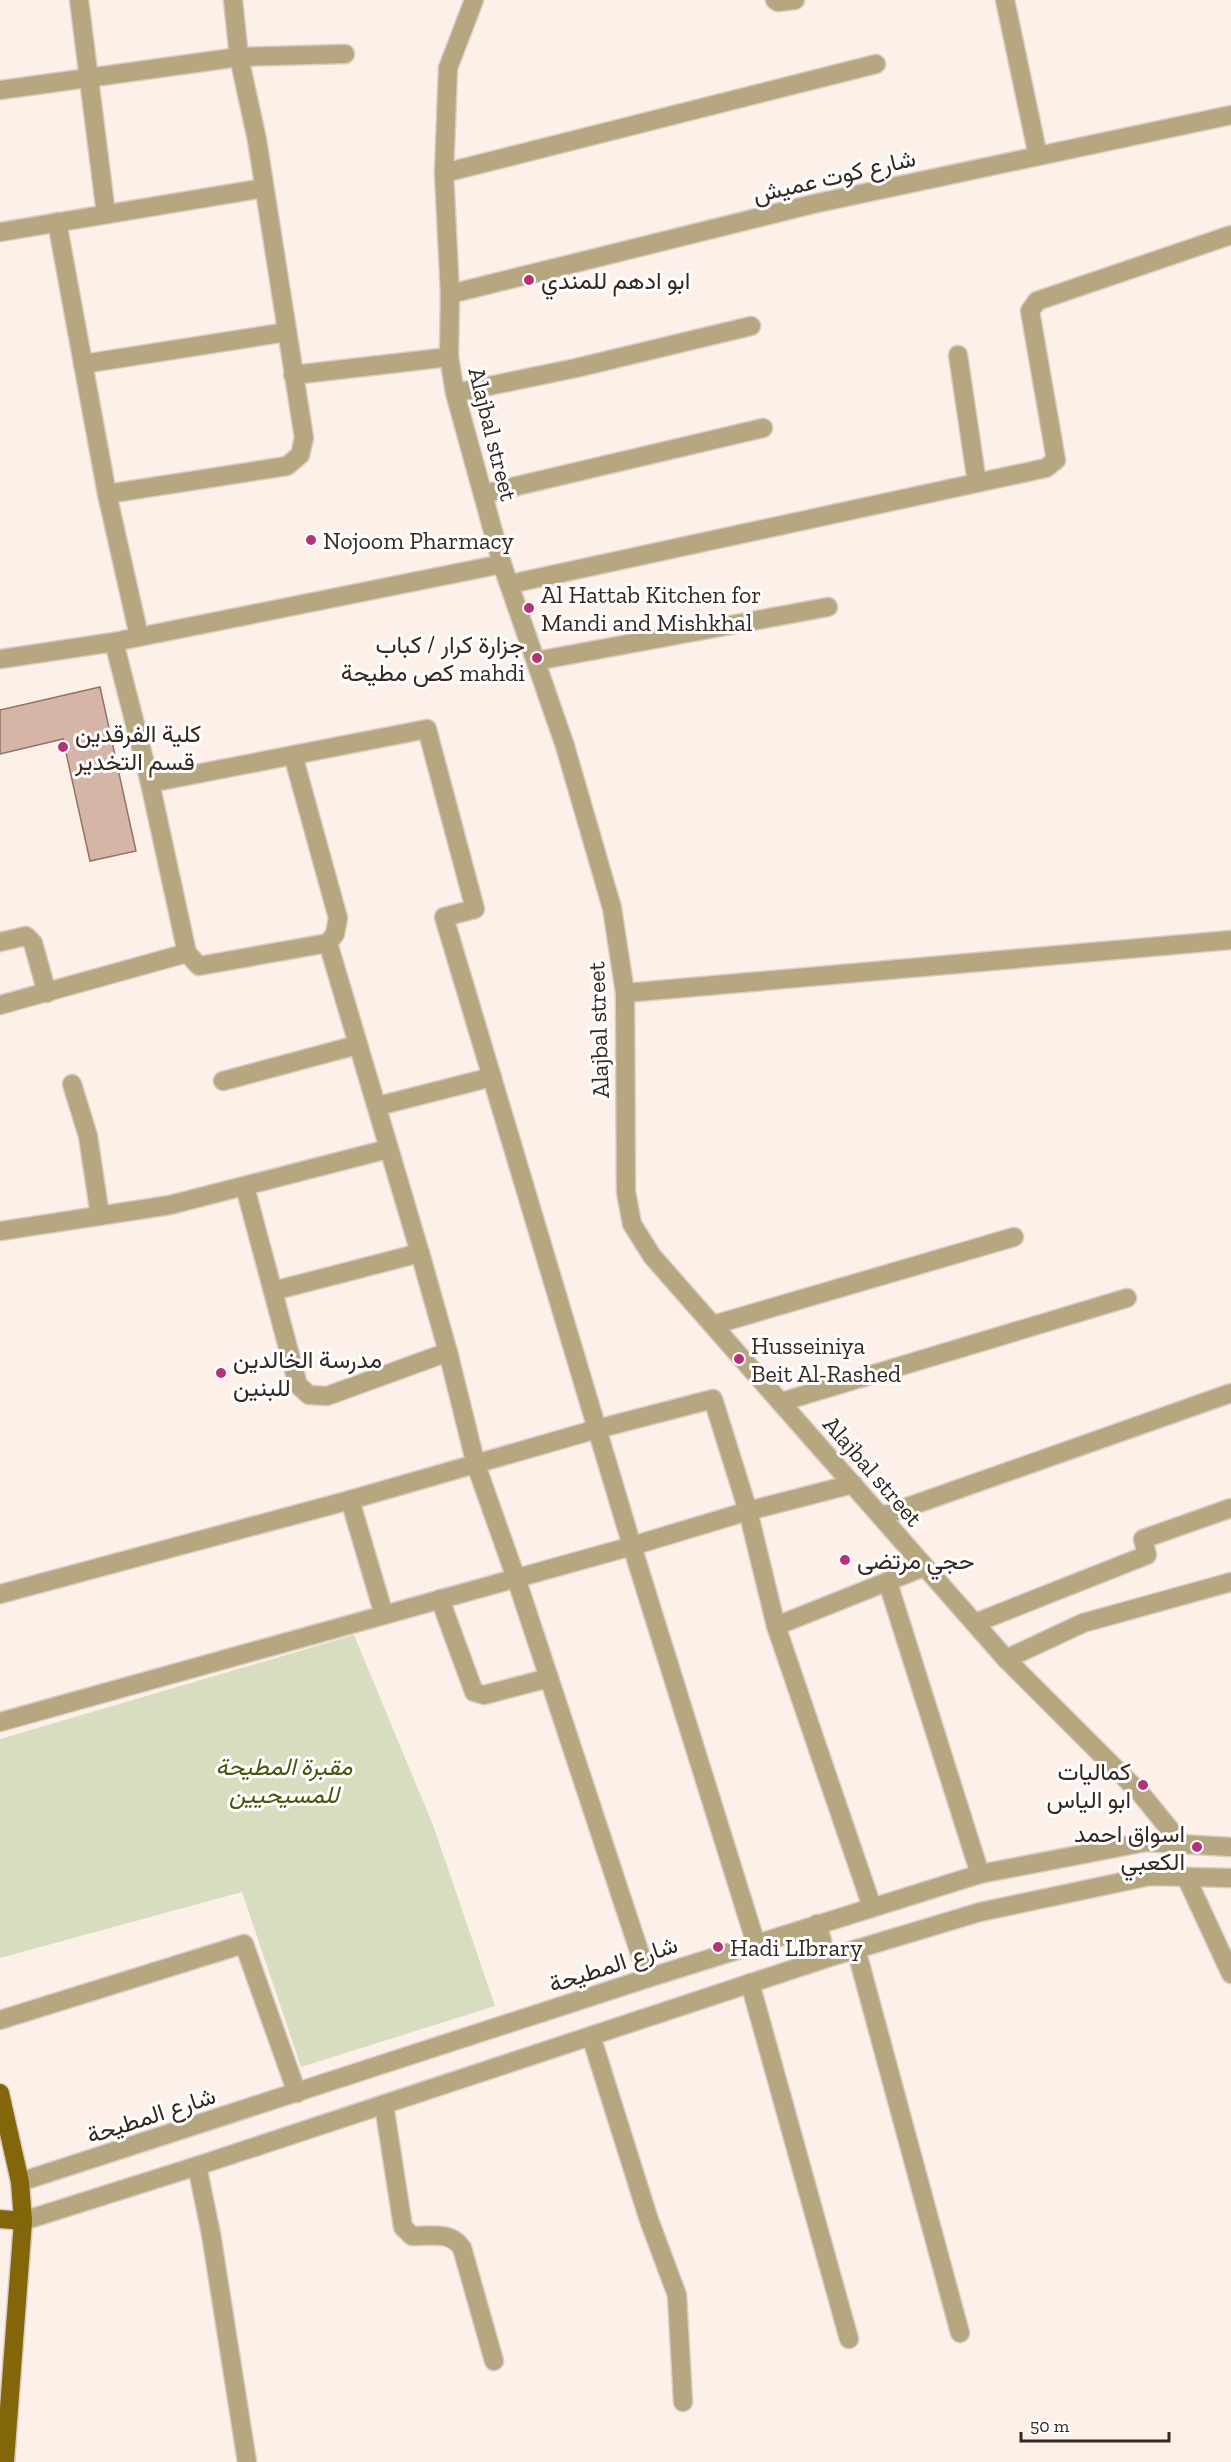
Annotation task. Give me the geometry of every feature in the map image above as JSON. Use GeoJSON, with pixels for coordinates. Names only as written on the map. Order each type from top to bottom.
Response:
{"type":"FeatureCollection","features":[{"type":"Feature","properties":{"kind":"main road"},"geometry":{"type":"LineString","coordinates":[[0,2093],[20,2182],[23,2221],[5,2462]]}},
{"type":"Feature","properties":{"kind":"main road"},"geometry":{"type":"LineString","coordinates":[[0,2219],[23,2221]]}},
{"type":"Feature","properties":{"kind":"street"},"geometry":{"type":"LineString","coordinates":[[79,0],[106,214]]}},
{"type":"Feature","properties":{"kind":"street"},"geometry":{"type":"LineString","coordinates":[[107,494],[287,466],[300,455],[304,438],[264,188],[239,57],[233,0]]}},
{"type":"Feature","properties":{"kind":"street","name":"Alajbal street"},"geometry":{"type":"LineString","coordinates":[[474,0],[448,68],[444,173],[450,294],[448,357],[455,393],[502,564],[565,746],[612,908],[625,993],[626,1192],[632,1224],[652,1256],[882,1516],[924,1567],[1006,1659],[1141,1794],[1181,1843]]}},
{"type":"Feature","properties":{"kind":"street"},"geometry":{"type":"LineString","coordinates":[[775,0],[778,2],[795,0]]}},
{"type":"Feature","properties":{"kind":"street"},"geometry":{"type":"LineString","coordinates":[[1005,0],[1038,156]]}},
{"type":"Feature","properties":{"kind":"street"},"geometry":{"type":"LineString","coordinates":[[0,90],[239,57],[345,54]]}},
{"type":"Feature","properties":{"kind":"street"},"geometry":{"type":"LineString","coordinates":[[444,173],[876,64]]}},
{"type":"Feature","properties":{"kind":"street","name":"شارع كوت عميش"},"geometry":{"type":"LineString","coordinates":[[450,294],[813,204],[1231,115]]}},
{"type":"Feature","properties":{"kind":"street"},"geometry":{"type":"LineString","coordinates":[[0,232],[264,188]]}},
{"type":"Feature","properties":{"kind":"street"},"geometry":{"type":"LineString","coordinates":[[57,222],[107,494],[139,636]]}},
{"type":"Feature","properties":{"kind":"street"},"geometry":{"type":"LineString","coordinates":[[510,584],[1046,468],[1056,460],[1030,311],[1037,301],[1231,235]]}},
{"type":"Feature","properties":{"kind":"street"},"geometry":{"type":"LineString","coordinates":[[455,393],[576,368],[751,326]]}},
{"type":"Feature","properties":{"kind":"street"},"geometry":{"type":"LineString","coordinates":[[83,364],[286,332]]}},
{"type":"Feature","properties":{"kind":"street"},"geometry":{"type":"LineString","coordinates":[[958,355],[977,483]]}},
{"type":"Feature","properties":{"kind":"street"},"geometry":{"type":"LineString","coordinates":[[293,375],[448,357]]}},
{"type":"Feature","properties":{"kind":"street"},"geometry":{"type":"LineString","coordinates":[[483,494],[763,428]]}},
{"type":"Feature","properties":{"kind":"street"},"geometry":{"type":"LineString","coordinates":[[0,659],[114,642],[502,564]]}},
{"type":"Feature","properties":{"kind":"street"},"geometry":{"type":"LineString","coordinates":[[536,661],[828,607]]}},
{"type":"Feature","properties":{"kind":"street"},"geometry":{"type":"LineString","coordinates":[[114,642],[150,783],[187,953],[199,966],[328,943],[335,934],[338,918],[294,755]]}},
{"type":"Feature","properties":{"kind":"street"},"geometry":{"type":"LineString","coordinates":[[150,783],[427,729],[475,909],[444,917],[632,1546],[756,1944]]}},
{"type":"Feature","properties":{"kind":"street"},"geometry":{"type":"LineString","coordinates":[[0,942],[26,936],[33,943],[47,993]]}},
{"type":"Feature","properties":{"kind":"street"},"geometry":{"type":"LineString","coordinates":[[625,993],[1231,940]]}},
{"type":"Feature","properties":{"kind":"street"},"geometry":{"type":"LineString","coordinates":[[328,943],[420,1253],[476,1465],[516,1578],[648,1978]]}},
{"type":"Feature","properties":{"kind":"street"},"geometry":{"type":"LineString","coordinates":[[0,1005],[187,953]]}},
{"type":"Feature","properties":{"kind":"street"},"geometry":{"type":"LineString","coordinates":[[223,1081],[357,1045]]}},
{"type":"Feature","properties":{"kind":"street"},"geometry":{"type":"LineString","coordinates":[[378,1106],[492,1077]]}},
{"type":"Feature","properties":{"kind":"street"},"geometry":{"type":"LineString","coordinates":[[72,1084],[88,1136],[100,1216]]}},
{"type":"Feature","properties":{"kind":"street"},"geometry":{"type":"LineString","coordinates":[[0,1231],[170,1205],[388,1149]]}},
{"type":"Feature","properties":{"kind":"street"},"geometry":{"type":"LineString","coordinates":[[245,1187],[298,1386],[309,1395],[327,1396],[448,1352]]}},
{"type":"Feature","properties":{"kind":"street"},"geometry":{"type":"LineString","coordinates":[[713,1325],[1014,1237]]}},
{"type":"Feature","properties":{"kind":"street"},"geometry":{"type":"LineString","coordinates":[[273,1291],[420,1253]]}},
{"type":"Feature","properties":{"kind":"street"},"geometry":{"type":"LineString","coordinates":[[781,1402],[1127,1299]]}},
{"type":"Feature","properties":{"kind":"street"},"geometry":{"type":"LineString","coordinates":[[882,1516],[1231,1393]]}},
{"type":"Feature","properties":{"kind":"street"},"geometry":{"type":"LineString","coordinates":[[0,1594],[713,1399],[748,1510],[776,1626],[872,1907]]}},
{"type":"Feature","properties":{"kind":"street"},"geometry":{"type":"LineString","coordinates":[[0,1722],[632,1546],[748,1510],[853,1484]]}},
{"type":"Feature","properties":{"kind":"street"},"geometry":{"type":"LineString","coordinates":[[350,1500],[384,1615]]}},
{"type":"Feature","properties":{"kind":"street"},"geometry":{"type":"LineString","coordinates":[[975,1623],[1147,1555],[1143,1539],[1231,1508]]}},
{"type":"Feature","properties":{"kind":"street"},"geometry":{"type":"LineString","coordinates":[[776,1626],[924,1567]]}},
{"type":"Feature","properties":{"kind":"street"},"geometry":{"type":"LineString","coordinates":[[1006,1659],[1083,1623],[1231,1582]]}},
{"type":"Feature","properties":{"kind":"street"},"geometry":{"type":"LineString","coordinates":[[888,1583],[980,1874]]}},
{"type":"Feature","properties":{"kind":"street"},"geometry":{"type":"LineString","coordinates":[[440,1599],[474,1692],[484,1695],[549,1678]]}},
{"type":"Feature","properties":{"kind":"street","name":"شارع المطيحة"},"geometry":{"type":"LineString","coordinates":[[20,2182],[648,1978],[980,1874],[1146,1842],[1231,1847]]}},
{"type":"Feature","properties":{"kind":"street"},"geometry":{"type":"LineString","coordinates":[[23,2221],[384,2105],[827,1958],[980,1912],[1150,1876],[1231,1878]]}},
{"type":"Feature","properties":{"kind":"street"},"geometry":{"type":"LineString","coordinates":[[1186,1878],[1231,1974]]}},
{"type":"Feature","properties":{"kind":"street"},"geometry":{"type":"LineString","coordinates":[[817,1924],[827,1958]]}},
{"type":"Feature","properties":{"kind":"street"},"geometry":{"type":"LineString","coordinates":[[0,2020],[244,1944],[297,2093]]}},
{"type":"Feature","properties":{"kind":"street"},"geometry":{"type":"LineString","coordinates":[[856,1949],[960,2333]]}},
{"type":"Feature","properties":{"kind":"street"},"geometry":{"type":"LineString","coordinates":[[750,1983],[849,2339]]}},
{"type":"Feature","properties":{"kind":"street"},"geometry":{"type":"LineString","coordinates":[[591,2036],[649,2220],[677,2295],[683,2402]]}},
{"type":"Feature","properties":{"kind":"street"},"geometry":{"type":"LineString","coordinates":[[384,2105],[403,2227],[412,2236],[446,2236],[457,2241],[462,2248],[494,2361]]}},
{"type":"Feature","properties":{"kind":"street"},"geometry":{"type":"LineString","coordinates":[[197,2166],[211,2234],[247,2462]]}},
{"type":"Feature","properties":{"kind":"green space","name":"مقبرة المطيحة للمسيحيين"},"geometry":{"type":"Polygon","coordinates":[[[354,1635],[433,1825],[495,2006],[301,2067],[242,1892],[0,1958],[0,1739],[354,1635]]]}},
{"type":"Feature","properties":{"kind":"building"},"geometry":{"type":"Polygon","coordinates":[[[100,687],[136,851],[90,861],[63,739],[0,754],[0,710],[100,687]]]}},
{"type":"Feature","properties":{"kind":"place","name":"ابو ادهم للمندي"},"geometry":{"type":"Point","coordinates":[529,280]}},
{"type":"Feature","properties":{"kind":"place","name":"Nojoom Pharmacy"},"geometry":{"type":"Point","coordinates":[311,540]}},
{"type":"Feature","properties":{"kind":"place","name":"Al Hattab Kitchen for Mandi and Mishkhal"},"geometry":{"type":"Point","coordinates":[529,608]}},
{"type":"Feature","properties":{"kind":"place","name":"جزارة كرار / كباب كص مطيحة mahdi"},"geometry":{"type":"Point","coordinates":[537,658]}},
{"type":"Feature","properties":{"kind":"place","name":"كلية الفرقدين قسم التخدير"},"geometry":{"type":"Point","coordinates":[63,747]}},
{"type":"Feature","properties":{"kind":"place","name":"Husseiniya Beit Al-Rashed"},"geometry":{"type":"Point","coordinates":[739,1359]}},
{"type":"Feature","properties":{"kind":"place","name":"مدرسة الخالدين للبنين"},"geometry":{"type":"Point","coordinates":[221,1373]}},
{"type":"Feature","properties":{"kind":"place","name":"حجي مرتضى"},"geometry":{"type":"Point","coordinates":[845,1560]}},
{"type":"Feature","properties":{"kind":"place","name":"كماليات ابو الياس"},"geometry":{"type":"Point","coordinates":[1143,1785]}},
{"type":"Feature","properties":{"kind":"place","name":"اسواق احمد الكعبي"},"geometry":{"type":"Point","coordinates":[1197,1847]}},
{"type":"Feature","properties":{"kind":"place","name":"Hadi LIbrary"},"geometry":{"type":"Point","coordinates":[718,1947]}}]}
